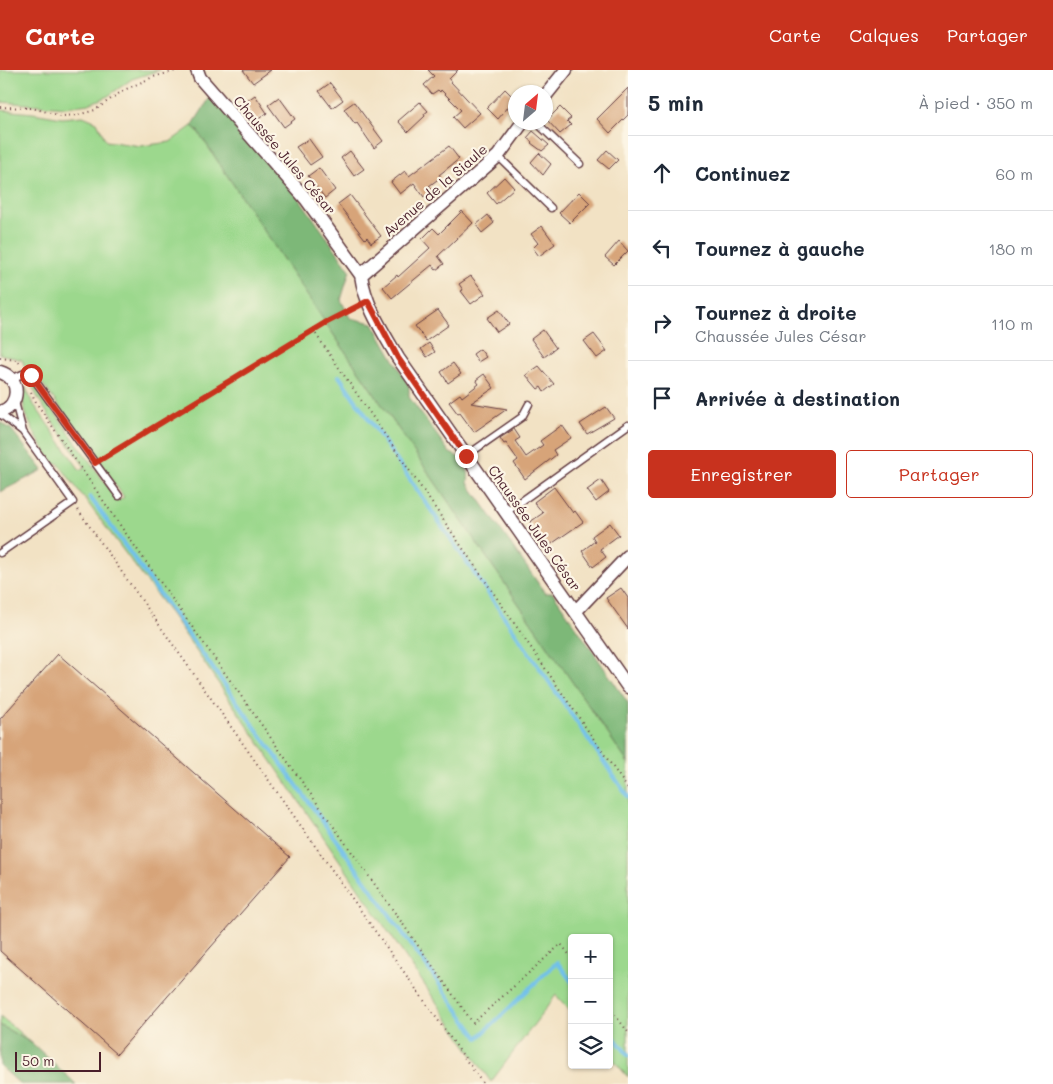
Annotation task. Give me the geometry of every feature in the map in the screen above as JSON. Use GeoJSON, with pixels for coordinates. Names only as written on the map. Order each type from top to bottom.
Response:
{"type":"FeatureCollection","features":[{"type":"Feature","properties":{"kind":"street","name":"Chaussée Jules César"},"geometry":{"type":"LineString","coordinates":[[197,70],[200,78],[306,199],[361,275],[362,288],[398,358],[628,687]]}},
{"type":"Feature","properties":{"kind":"street"},"geometry":{"type":"LineString","coordinates":[[553,86],[566,70]]}},
{"type":"Feature","properties":{"kind":"street","name":"Avenue de la Siaule"},"geometry":{"type":"LineString","coordinates":[[361,275],[498,156],[517,130]]}},
{"type":"Feature","properties":{"kind":"street"},"geometry":{"type":"LineString","coordinates":[[0,372],[11,379],[16,386],[14,401],[9,408],[0,413]]}},
{"type":"Feature","properties":{"kind":"street"},"geometry":{"type":"LineString","coordinates":[[576,611],[628,556]]}},
{"type":"Feature","properties":{"kind":"lane"},"geometry":{"type":"LineString","coordinates":[[544,130],[580,164]]}},
{"type":"Feature","properties":{"kind":"lane"},"geometry":{"type":"LineString","coordinates":[[498,156],[551,208]]}},
{"type":"Feature","properties":{"kind":"lane"},"geometry":{"type":"LineString","coordinates":[[11,379],[25,373],[34,378],[119,496]]}},
{"type":"Feature","properties":{"kind":"lane"},"geometry":{"type":"LineString","coordinates":[[14,401],[23,432]]}},
{"type":"Feature","properties":{"kind":"lane"},"geometry":{"type":"LineString","coordinates":[[466,456],[522,417],[529,404]]}},
{"type":"Feature","properties":{"kind":"lane"},"geometry":{"type":"LineString","coordinates":[[0,413],[23,432],[73,502],[0,553]]}},
{"type":"Feature","properties":{"kind":"lane"},"geometry":{"type":"LineString","coordinates":[[505,513],[628,425]]}},
{"type":"Feature","properties":{"kind":"path"},"geometry":{"type":"LineString","coordinates":[[0,107],[32,108],[62,116],[78,115],[95,110],[124,90],[153,77],[179,70]]}},
{"type":"Feature","properties":{"kind":"path"},"geometry":{"type":"LineString","coordinates":[[83,470],[313,330],[368,301]]}},
{"type":"Feature","properties":{"kind":"path"},"geometry":{"type":"LineString","coordinates":[[313,330],[628,788]]}},
{"type":"Feature","properties":{"kind":"path"},"geometry":{"type":"LineString","coordinates":[[0,358],[20,362],[28,386],[37,404],[474,1023],[561,944],[568,953]]}},
{"type":"Feature","properties":{"kind":"path"},"geometry":{"type":"LineString","coordinates":[[73,502],[483,1084]]}},
{"type":"Feature","properties":{"kind":"path"},"geometry":{"type":"LineString","coordinates":[[613,1012],[628,1032]]}},
{"type":"Feature","properties":{"kind":"green space"},"geometry":{"type":"Polygon","coordinates":[[[0,70],[160,70],[132,79],[108,96],[89,104],[66,107],[0,102],[0,70]]]}},
{"type":"Feature","properties":{"kind":"green space"},"geometry":{"type":"Polygon","coordinates":[[[211,96],[299,198],[350,270],[341,300],[350,318],[373,323],[409,386],[409,397],[450,453],[463,461],[468,472],[468,483],[545,593],[553,593],[628,703],[628,763],[325,322],[197,130],[192,126],[211,96]]]}},
{"type":"Feature","properties":{"kind":"green space"},"geometry":{"type":"Polygon","coordinates":[[[0,110],[62,118],[83,116],[97,122],[106,141],[141,146],[170,142],[192,126],[197,130],[325,322],[628,763],[628,1077],[613,1060],[613,934],[568,934],[568,1008],[556,995],[491,1082],[173,617],[58,463],[54,465],[28,420],[22,389],[26,388],[32,402],[80,470],[85,467],[39,400],[30,382],[31,379],[118,501],[124,497],[32,369],[25,367],[22,360],[0,354],[0,110]]]}},
{"type":"Feature","properties":{"kind":"green space"},"geometry":{"type":"Polygon","coordinates":[[[0,422],[11,429],[43,470],[0,492],[0,422]]]}},
{"type":"Feature","properties":{"kind":"green space"},"geometry":{"type":"Polygon","coordinates":[[[0,1016],[33,1044],[0,1025],[0,1016]]]}},
{"type":"Feature","properties":{"kind":"green space"},"geometry":{"type":"Polygon","coordinates":[[[0,1025],[33,1044],[76,1084],[20,1084],[0,1066],[0,1025]]]}},
{"type":"Feature","properties":{"kind":"building"},"geometry":{"type":"Polygon","coordinates":[[[243,70],[271,70],[253,83],[243,70]]]}},
{"type":"Feature","properties":{"kind":"building"},"geometry":{"type":"Polygon","coordinates":[[[428,70],[458,70],[449,79],[480,113],[463,128],[453,117],[461,110],[441,90],[432,94],[424,85],[434,76],[428,70]]]}},
{"type":"Feature","properties":{"kind":"building"},"geometry":{"type":"Polygon","coordinates":[[[330,83],[343,100],[332,108],[319,91],[330,83]]]}},
{"type":"Feature","properties":{"kind":"building"},"geometry":{"type":"Polygon","coordinates":[[[628,88],[628,115],[610,133],[597,119],[628,88]]]}},
{"type":"Feature","properties":{"kind":"building"},"geometry":{"type":"Polygon","coordinates":[[[505,89],[508,92],[508,107],[498,119],[487,108],[505,89]]]}},
{"type":"Feature","properties":{"kind":"building"},"geometry":{"type":"Polygon","coordinates":[[[255,95],[267,113],[257,120],[244,103],[255,95]]]}},
{"type":"Feature","properties":{"kind":"building"},"geometry":{"type":"Polygon","coordinates":[[[279,97],[295,119],[284,127],[268,105],[279,97]]]}},
{"type":"Feature","properties":{"kind":"building"},"geometry":{"type":"Polygon","coordinates":[[[354,102],[383,141],[374,148],[357,123],[355,124],[344,109],[354,102]]]}},
{"type":"Feature","properties":{"kind":"building"},"geometry":{"type":"Polygon","coordinates":[[[420,102],[428,111],[408,132],[398,121],[420,102]]]}},
{"type":"Feature","properties":{"kind":"building"},"geometry":{"type":"Polygon","coordinates":[[[560,107],[571,118],[567,121],[571,125],[560,134],[553,126],[553,114],[560,107]]]}},
{"type":"Feature","properties":{"kind":"building"},"geometry":{"type":"Polygon","coordinates":[[[533,131],[549,145],[542,151],[527,138],[533,131]]]}},
{"type":"Feature","properties":{"kind":"building"},"geometry":{"type":"Polygon","coordinates":[[[309,139],[322,157],[310,165],[296,147],[309,139]]]}},
{"type":"Feature","properties":{"kind":"building"},"geometry":{"type":"Polygon","coordinates":[[[449,146],[459,159],[429,186],[433,191],[424,197],[414,183],[400,194],[391,182],[405,171],[409,176],[449,146]]]}},
{"type":"Feature","properties":{"kind":"building"},"geometry":{"type":"Polygon","coordinates":[[[607,150],[618,160],[609,169],[598,160],[607,150]]]}},
{"type":"Feature","properties":{"kind":"building"},"geometry":{"type":"Polygon","coordinates":[[[350,151],[364,169],[354,176],[341,158],[350,151]]]}},
{"type":"Feature","properties":{"kind":"building"},"geometry":{"type":"Polygon","coordinates":[[[539,153],[551,164],[543,175],[531,162],[539,153]]]}},
{"type":"Feature","properties":{"kind":"building"},"geometry":{"type":"Polygon","coordinates":[[[319,168],[335,190],[325,198],[308,176],[319,168]]]}},
{"type":"Feature","properties":{"kind":"building"},"geometry":{"type":"Polygon","coordinates":[[[504,177],[514,188],[496,204],[487,193],[504,177]]]}},
{"type":"Feature","properties":{"kind":"building"},"geometry":{"type":"Polygon","coordinates":[[[579,192],[590,203],[570,223],[559,213],[579,192]]]}},
{"type":"Feature","properties":{"kind":"building"},"geometry":{"type":"Polygon","coordinates":[[[350,195],[381,236],[371,243],[367,237],[365,239],[338,204],[350,195]]]}},
{"type":"Feature","properties":{"kind":"building"},"geometry":{"type":"Polygon","coordinates":[[[462,211],[473,223],[438,256],[444,264],[436,270],[432,265],[392,298],[383,287],[397,275],[398,277],[430,248],[422,239],[433,228],[439,234],[462,211]]]}},
{"type":"Feature","properties":{"kind":"building"},"geometry":{"type":"Polygon","coordinates":[[[488,215],[494,223],[482,233],[476,225],[488,215]]]}},
{"type":"Feature","properties":{"kind":"building"},"geometry":{"type":"Polygon","coordinates":[[[542,226],[555,244],[539,256],[533,248],[538,243],[531,234],[542,226]]]}},
{"type":"Feature","properties":{"kind":"building"},"geometry":{"type":"Polygon","coordinates":[[[619,241],[628,251],[614,265],[605,257],[619,241]]]}},
{"type":"Feature","properties":{"kind":"building"},"geometry":{"type":"Polygon","coordinates":[[[471,276],[485,294],[471,304],[461,291],[463,290],[459,284],[471,276]]]}},
{"type":"Feature","properties":{"kind":"building"},"geometry":{"type":"Polygon","coordinates":[[[438,310],[449,325],[426,341],[415,326],[438,310]]]}},
{"type":"Feature","properties":{"kind":"building"},"geometry":{"type":"Polygon","coordinates":[[[499,310],[509,324],[497,332],[487,318],[499,310]]]}},
{"type":"Feature","properties":{"kind":"building"},"geometry":{"type":"Polygon","coordinates":[[[543,330],[556,348],[544,357],[531,339],[543,330]]]}},
{"type":"Feature","properties":{"kind":"building"},"geometry":{"type":"Polygon","coordinates":[[[594,334],[607,351],[597,358],[584,341],[594,334]]]}},
{"type":"Feature","properties":{"kind":"building"},"geometry":{"type":"Polygon","coordinates":[[[429,343],[435,352],[427,357],[421,349],[429,343]]]}},
{"type":"Feature","properties":{"kind":"building"},"geometry":{"type":"Polygon","coordinates":[[[480,349],[486,357],[478,362],[473,354],[480,349]]]}},
{"type":"Feature","properties":{"kind":"building"},"geometry":{"type":"Polygon","coordinates":[[[453,363],[461,374],[448,383],[441,372],[453,363]]]}},
{"type":"Feature","properties":{"kind":"building"},"geometry":{"type":"Polygon","coordinates":[[[539,366],[554,384],[544,392],[541,387],[538,389],[526,375],[539,366]]]}},
{"type":"Feature","properties":{"kind":"building"},"geometry":{"type":"Polygon","coordinates":[[[484,374],[494,388],[471,403],[507,409],[474,432],[449,402],[460,394],[462,397],[479,384],[476,380],[484,374]]]}},
{"type":"Feature","properties":{"kind":"building"},"geometry":{"type":"Polygon","coordinates":[[[606,407],[614,418],[587,434],[580,424],[606,407]]]}},
{"type":"Feature","properties":{"kind":"building"},"geometry":{"type":"Polygon","coordinates":[[[562,425],[571,438],[553,450],[556,455],[525,479],[514,463],[518,460],[500,438],[514,429],[520,438],[515,441],[526,457],[543,445],[540,441],[562,425]]]}},
{"type":"Feature","properties":{"kind":"building"},"geometry":{"type":"Polygon","coordinates":[[[601,480],[609,492],[596,502],[587,490],[601,480]]]}},
{"type":"Feature","properties":{"kind":"building"},"geometry":{"type":"Polygon","coordinates":[[[554,487],[573,513],[575,511],[583,522],[547,547],[530,522],[543,513],[534,502],[554,487]]]}},
{"type":"Feature","properties":{"kind":"building"},"geometry":{"type":"Polygon","coordinates":[[[610,523],[619,535],[600,549],[606,557],[593,567],[582,551],[595,541],[592,536],[610,523]]]}},
{"type":"Feature","properties":{"kind":"building"},"geometry":{"type":"Polygon","coordinates":[[[621,588],[628,598],[628,629],[606,598],[621,588]]]}},
{"type":"Feature","properties":{"kind":"building"},"geometry":{"type":"Polygon","coordinates":[[[58,654],[290,857],[117,1054],[0,951],[0,719],[58,654]]]}},
{"type":"Feature","properties":{"kind":"waterway"},"geometry":{"type":"LineString","coordinates":[[339,376],[628,797]]}},
{"type":"Feature","properties":{"kind":"waterway"},"geometry":{"type":"LineString","coordinates":[[90,497],[478,1038],[557,962],[570,979]]}},
{"type":"Feature","properties":{"kind":"waterway"},"geometry":{"type":"LineString","coordinates":[[613,1036],[628,1055]]}},
{"type":"Feature","properties":{"kind":"route"},"geometry":{"type":"LineString","coordinates":[[31,375],[95,463],[325,323],[368,301],[398,358],[466,456]]}}]}
